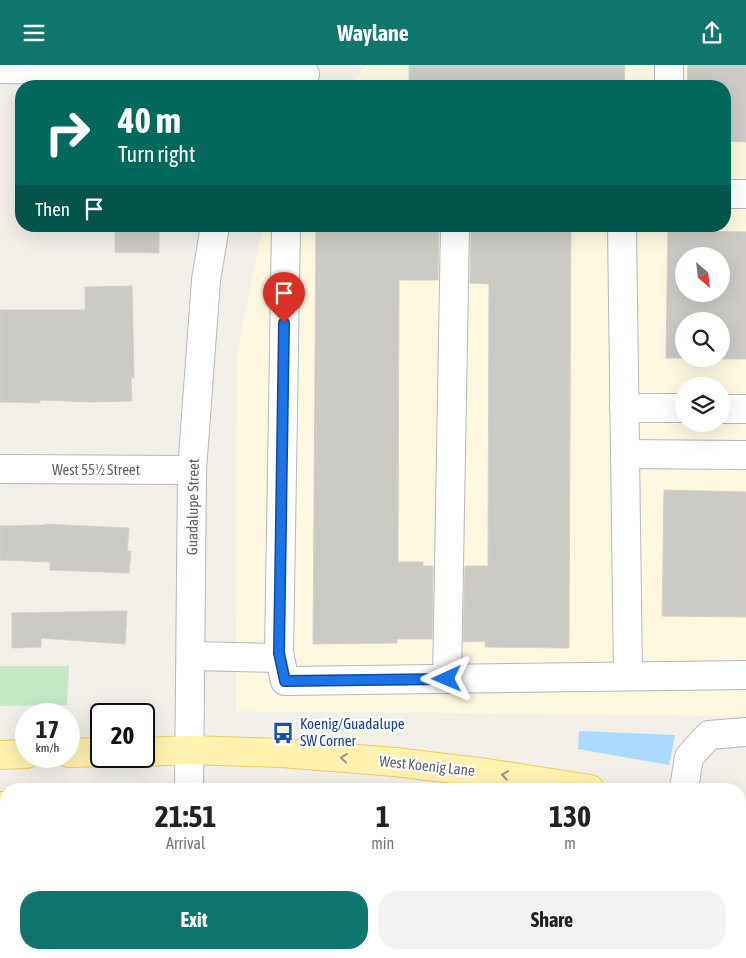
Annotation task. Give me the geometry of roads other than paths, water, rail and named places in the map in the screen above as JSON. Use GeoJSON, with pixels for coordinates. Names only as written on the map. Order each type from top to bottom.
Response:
{"type":"FeatureCollection","features":[{"type":"Feature","properties":{"kind":"main road","name":"West Koenig Lane"},"geometry":{"type":"LineString","coordinates":[[155,752],[190,750],[282,753],[395,762],[551,783]]}},
{"type":"Feature","properties":{"kind":"main road"},"geometry":{"type":"LineString","coordinates":[[0,755],[15,754]]}},
{"type":"Feature","properties":{"kind":"street"},"geometry":{"type":"LineString","coordinates":[[669,65],[669,80]]}},
{"type":"Feature","properties":{"kind":"street"},"geometry":{"type":"LineString","coordinates":[[0,69],[305,75]]}},
{"type":"Feature","properties":{"kind":"street"},"geometry":{"type":"LineString","coordinates":[[731,194],[746,194]]}},
{"type":"Feature","properties":{"kind":"street","name":"Guadalupe Street"},"geometry":{"type":"LineString","coordinates":[[189,783],[192,470],[206,279],[214,232]]}},
{"type":"Feature","properties":{"kind":"street"},"geometry":{"type":"LineString","coordinates":[[286,232],[279,653],[285,681],[746,675]]}},
{"type":"Feature","properties":{"kind":"street"},"geometry":{"type":"LineString","coordinates":[[447,679],[455,232]]}},
{"type":"Feature","properties":{"kind":"street"},"geometry":{"type":"LineString","coordinates":[[622,232],[628,677]]}},
{"type":"Feature","properties":{"kind":"street"},"geometry":{"type":"LineString","coordinates":[[624,407],[675,408]]}},
{"type":"Feature","properties":{"kind":"street"},"geometry":{"type":"LineString","coordinates":[[730,409],[746,409]]}},
{"type":"Feature","properties":{"kind":"street"},"geometry":{"type":"LineString","coordinates":[[625,454],[746,455]]}},
{"type":"Feature","properties":{"kind":"street","name":"West 55½ Street"},"geometry":{"type":"LineString","coordinates":[[0,469],[192,470]]}},
{"type":"Feature","properties":{"kind":"street"},"geometry":{"type":"LineString","coordinates":[[191,656],[280,658]]}},
{"type":"Feature","properties":{"kind":"street"},"geometry":{"type":"LineString","coordinates":[[685,783],[689,757],[709,735],[746,732]]}},
{"type":"Feature","properties":{"kind":"water"},"geometry":{"type":"Polygon","coordinates":[[[579,731],[675,735],[669,765],[578,749],[579,731]]]}},
{"type":"Feature","properties":{"kind":"place","name":"Koenig/Guadalupe SW Corner"},"geometry":{"type":"Point","coordinates":[283,733]}}]}
